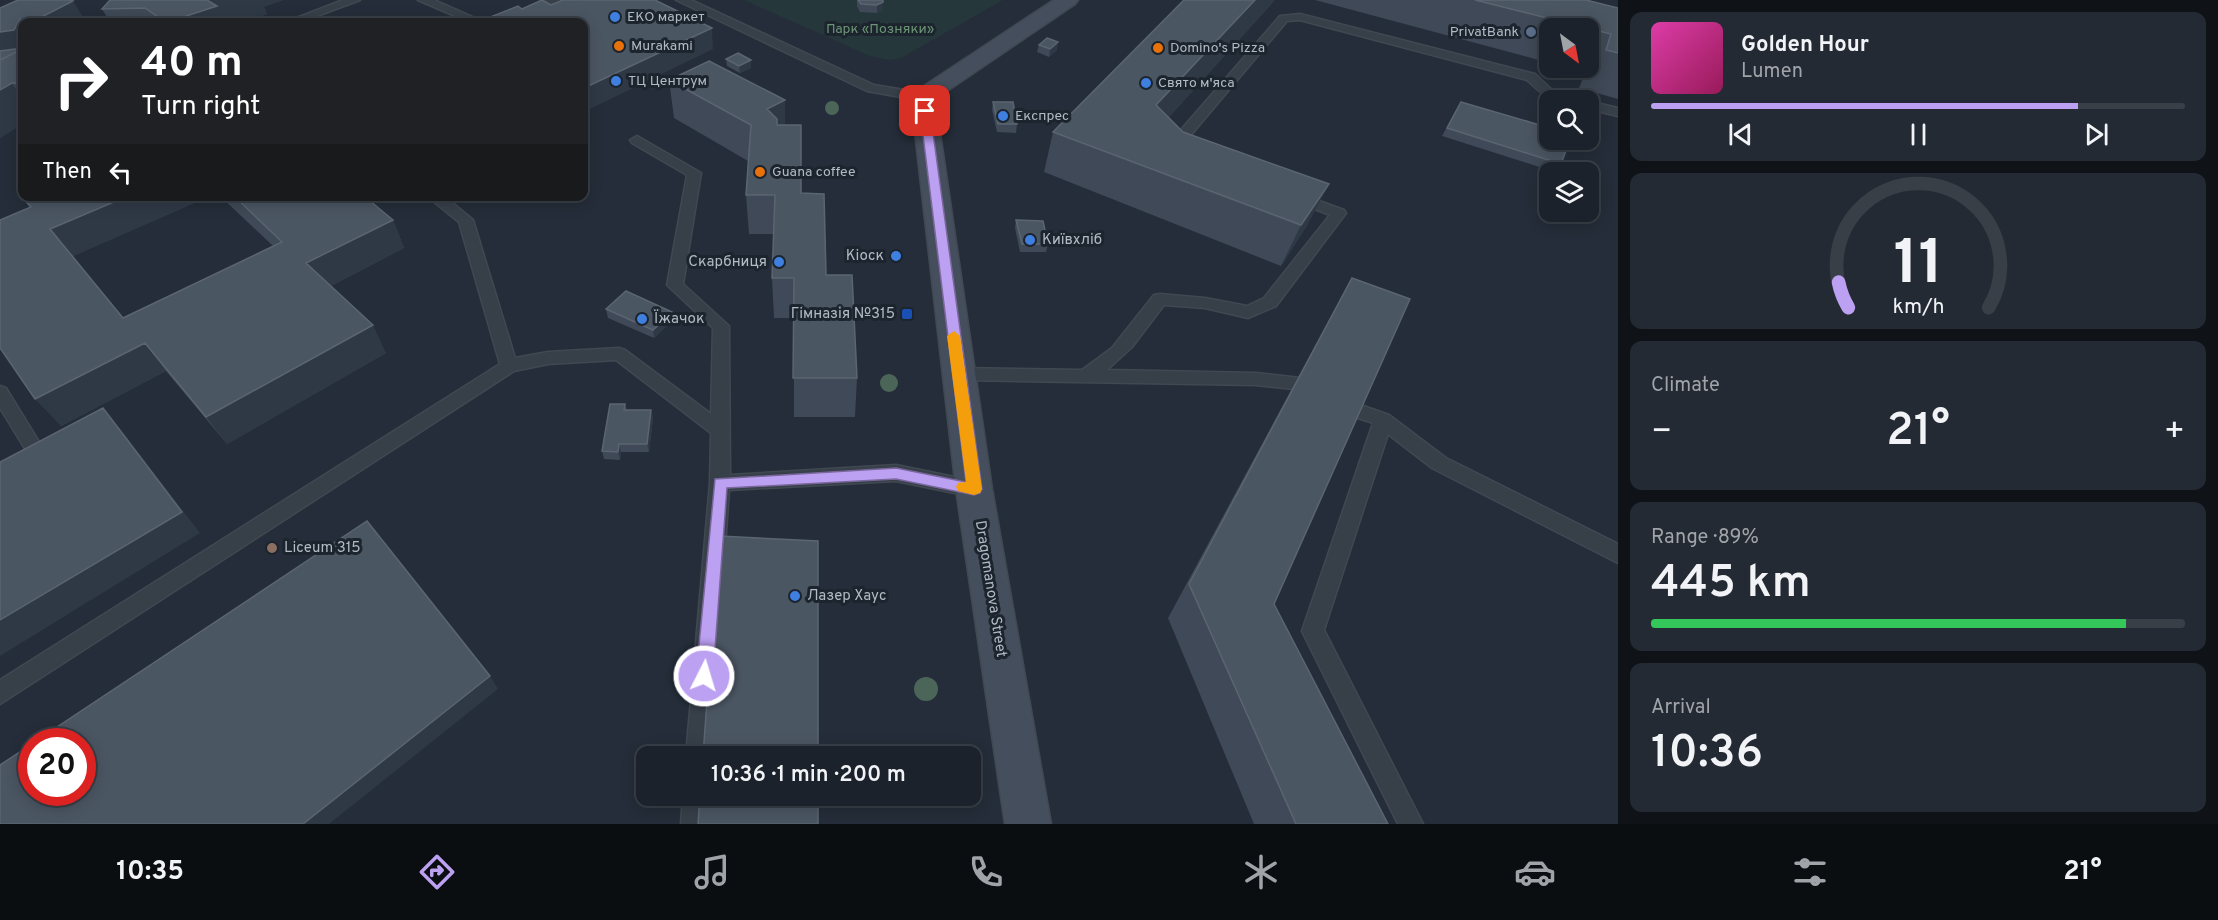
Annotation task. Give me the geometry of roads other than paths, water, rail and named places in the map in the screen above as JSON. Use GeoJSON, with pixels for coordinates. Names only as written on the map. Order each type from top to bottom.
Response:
{"type":"FeatureCollection","features":[{"type":"Feature","properties":{"kind":"street"},"geometry":{"type":"LineString","coordinates":[[923,97],[1068,0]]}},
{"type":"Feature","properties":{"kind":"street","name":"Dragomanova Street"},"geometry":{"type":"LineString","coordinates":[[923,97],[974,489],[1028,824]]}},
{"type":"Feature","properties":{"kind":"lane"},"geometry":{"type":"LineString","coordinates":[[303,18],[354,0]]}},
{"type":"Feature","properties":{"kind":"lane"},"geometry":{"type":"LineString","coordinates":[[424,0],[468,18]]}},
{"type":"Feature","properties":{"kind":"lane"},"geometry":{"type":"LineString","coordinates":[[509,18],[556,0]]}},
{"type":"Feature","properties":{"kind":"lane"},"geometry":{"type":"LineString","coordinates":[[682,0],[871,88],[923,97]]}},
{"type":"Feature","properties":{"kind":"lane"},"geometry":{"type":"LineString","coordinates":[[1196,160],[1185,156],[1178,142],[1284,18],[1300,17],[1532,77],[1545,90]]}},
{"type":"Feature","properties":{"kind":"lane"},"geometry":{"type":"LineString","coordinates":[[1599,108],[1618,112]]}},
{"type":"Feature","properties":{"kind":"lane"},"geometry":{"type":"LineString","coordinates":[[637,140],[694,172],[675,285],[721,326],[720,483],[699,746]]}},
{"type":"Feature","properties":{"kind":"lane"},"geometry":{"type":"LineString","coordinates":[[1084,377],[1100,368],[1124,348],[1160,299],[1205,303],[1248,312],[1270,302],[1340,213],[1284,192]]}},
{"type":"Feature","properties":{"kind":"lane"},"geometry":{"type":"LineString","coordinates":[[441,201],[466,220],[508,366]]}},
{"type":"Feature","properties":{"kind":"lane"},"geometry":{"type":"LineString","coordinates":[[0,693],[508,366],[548,358],[619,354],[720,430]]}},
{"type":"Feature","properties":{"kind":"lane"},"geometry":{"type":"LineString","coordinates":[[959,374],[1256,379],[1294,383]]}},
{"type":"Feature","properties":{"kind":"lane"},"geometry":{"type":"LineString","coordinates":[[0,393],[38,455],[0,475]]}},
{"type":"Feature","properties":{"kind":"lane"},"geometry":{"type":"LineString","coordinates":[[1352,409],[1383,420],[1439,463],[1618,554]]}},
{"type":"Feature","properties":{"kind":"lane"},"geometry":{"type":"LineString","coordinates":[[1383,420],[1313,631],[1411,824]]}},
{"type":"Feature","properties":{"kind":"lane"},"geometry":{"type":"LineString","coordinates":[[720,483],[896,473],[974,489]]}},
{"type":"Feature","properties":{"kind":"lane"},"geometry":{"type":"LineString","coordinates":[[693,824],[694,806]]}},
{"type":"Feature","properties":{"kind":"place","name":"ЕКО маркет"},"geometry":{"type":"Point","coordinates":[615,17]}},
{"type":"Feature","properties":{"kind":"place","name":"PrivatBank"},"geometry":{"type":"Point","coordinates":[1531,32]}},
{"type":"Feature","properties":{"kind":"place","name":"Murakami"},"geometry":{"type":"Point","coordinates":[619,46]}},
{"type":"Feature","properties":{"kind":"place","name":"Domino's Pizza"},"geometry":{"type":"Point","coordinates":[1158,48]}},
{"type":"Feature","properties":{"kind":"place","name":"ТЦ Центрум"},"geometry":{"type":"Point","coordinates":[616,81]}},
{"type":"Feature","properties":{"kind":"place","name":"Свято м'яса"},"geometry":{"type":"Point","coordinates":[1146,83]}},
{"type":"Feature","properties":{"kind":"place","name":"Експрес"},"geometry":{"type":"Point","coordinates":[1003,116]}},
{"type":"Feature","properties":{"kind":"place","name":"Guana coffee"},"geometry":{"type":"Point","coordinates":[760,172]}},
{"type":"Feature","properties":{"kind":"place","name":"Київхліб"},"geometry":{"type":"Point","coordinates":[1030,240]}},
{"type":"Feature","properties":{"kind":"place","name":"Кіоск"},"geometry":{"type":"Point","coordinates":[896,256]}},
{"type":"Feature","properties":{"kind":"place","name":"Скарбниця"},"geometry":{"type":"Point","coordinates":[779,262]}},
{"type":"Feature","properties":{"kind":"place","name":"Гімназія №315"},"geometry":{"type":"Point","coordinates":[907,314]}},
{"type":"Feature","properties":{"kind":"place","name":"Їжачок"},"geometry":{"type":"Point","coordinates":[642,319]}},
{"type":"Feature","properties":{"kind":"place","name":"Liceum 315"},"geometry":{"type":"Point","coordinates":[272,548]}},
{"type":"Feature","properties":{"kind":"place","name":"Лазер Хаус"},"geometry":{"type":"Point","coordinates":[795,596]}},
{"type":"Feature","properties":{"kind":"park label","name":"Парк «Позняки»"},"geometry":{"type":"Point","coordinates":[880,29]}}]}
